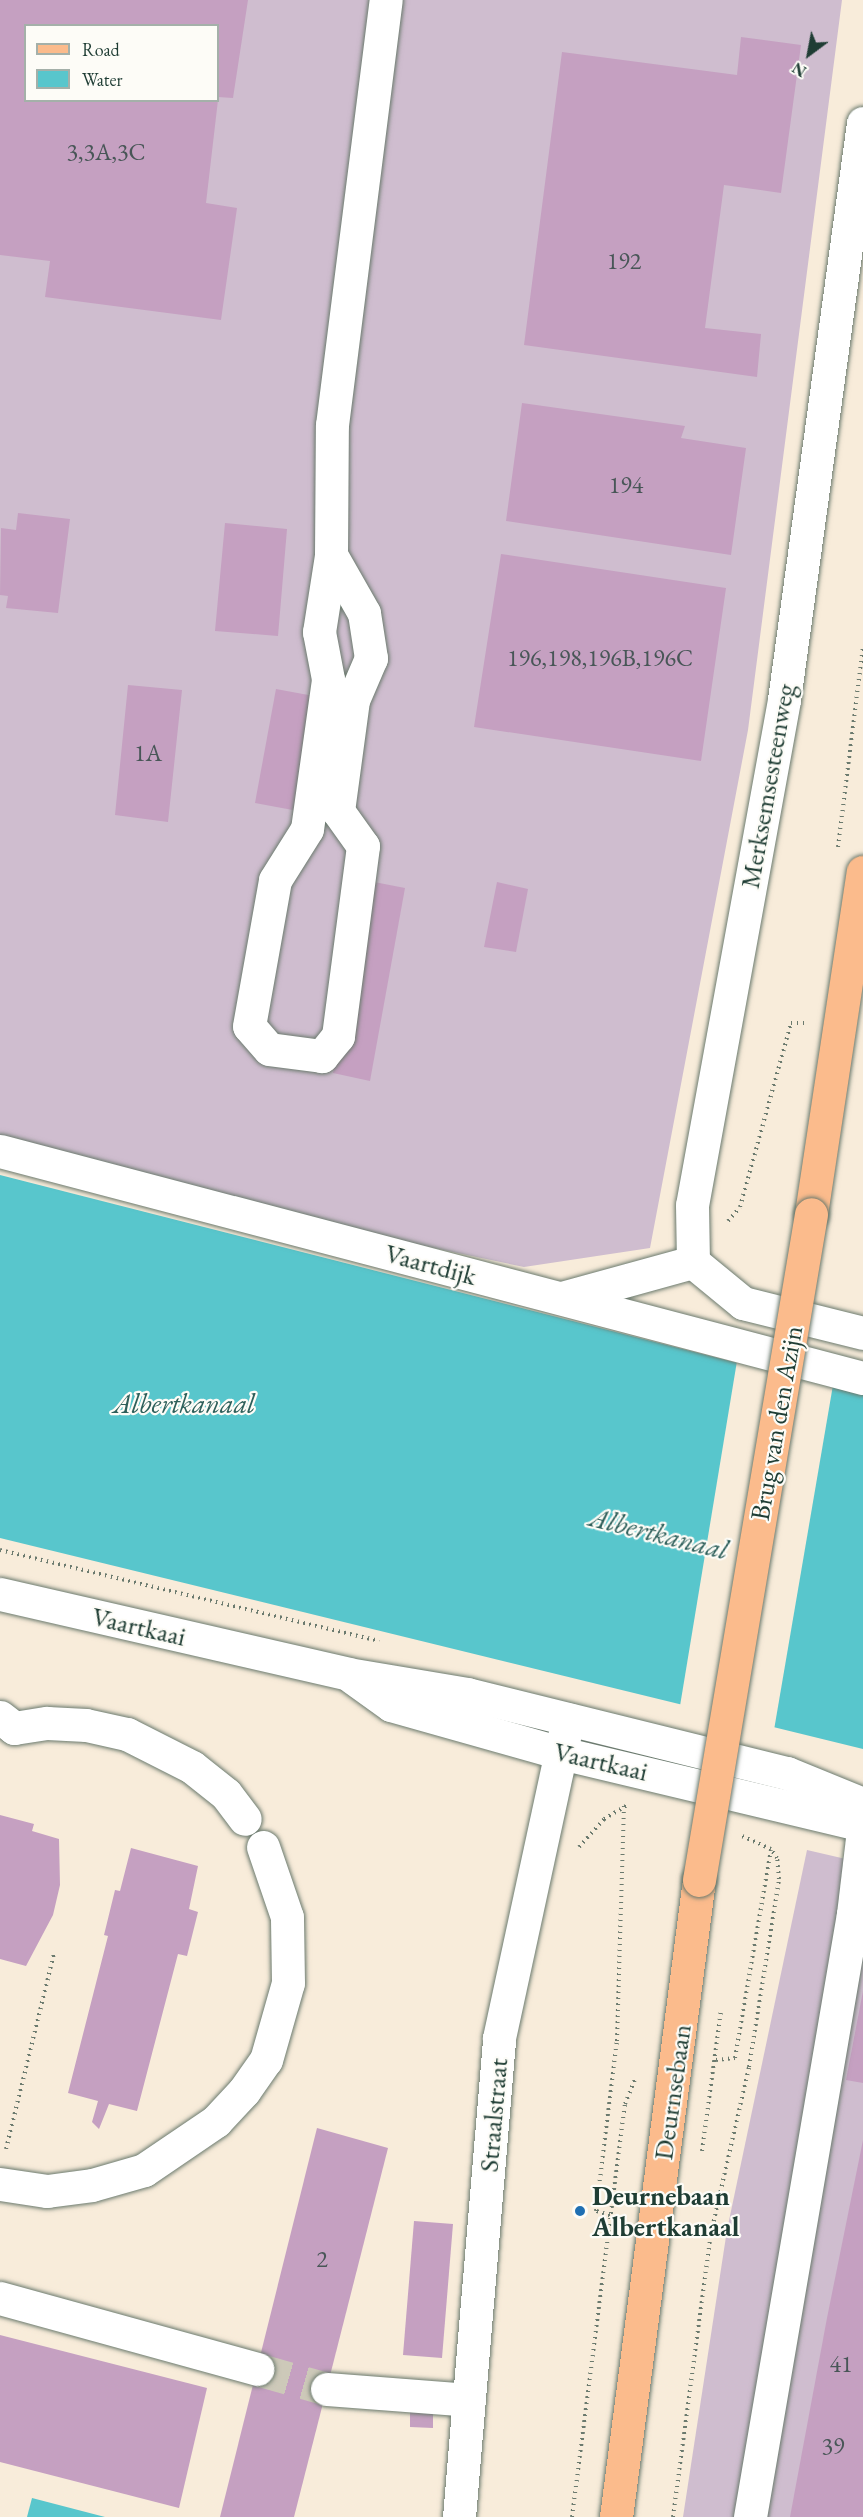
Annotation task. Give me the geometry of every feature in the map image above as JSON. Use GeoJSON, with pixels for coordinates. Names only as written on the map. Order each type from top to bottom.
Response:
{"type":"FeatureCollection","features":[{"type":"Feature","properties":{"kind":"main road","name":"Brug van den Azijn"},"geometry":{"type":"LineString","coordinates":[[699,1880],[811,1214],[863,872]]}},
{"type":"Feature","properties":{"kind":"main road","name":"Deurnsebaan"},"geometry":{"type":"LineString","coordinates":[[615,2517],[699,1880]]}},
{"type":"Feature","properties":{"kind":"street"},"geometry":{"type":"LineString","coordinates":[[331,555],[364,613],[371,658],[353,700],[338,811],[363,846],[338,1036],[322,1056],[269,1049],[249,1026],[275,880],[307,829],[328,679],[319,632],[331,555],[332,424],[386,0]]}},
{"type":"Feature","properties":{"kind":"street","name":"Merksemsesteenweg"},"geometry":{"type":"LineString","coordinates":[[693,1262],[692,1205],[784,700],[863,123]]}},
{"type":"Feature","properties":{"kind":"street","name":"Vaartdijk"},"geometry":{"type":"LineString","coordinates":[[0,1150],[863,1377]]}},
{"type":"Feature","properties":{"kind":"street"},"geometry":{"type":"LineString","coordinates":[[561,1298],[693,1262],[743,1303],[863,1333]]}},
{"type":"Feature","properties":{"kind":"street","name":"Vaartkaai"},"geometry":{"type":"LineString","coordinates":[[0,1594],[348,1674],[401,1681],[568,1719],[787,1773],[863,1804]]}},
{"type":"Feature","properties":{"kind":"street","name":"Vaartkaai"},"geometry":{"type":"LineString","coordinates":[[348,1674],[391,1705],[561,1753],[863,1825]]}},
{"type":"Feature","properties":{"kind":"street"},"geometry":{"type":"LineString","coordinates":[[0,1717],[14,1728],[47,1723],[86,1725],[127,1734],[192,1767],[226,1794],[245,1819]]}},
{"type":"Feature","properties":{"kind":"street","name":"Straalstraat"},"geometry":{"type":"LineString","coordinates":[[459,2517],[499,2038],[568,1719]]}},
{"type":"Feature","properties":{"kind":"street"},"geometry":{"type":"LineString","coordinates":[[750,2517],[858,1915],[863,1830]]}},
{"type":"Feature","properties":{"kind":"street"},"geometry":{"type":"LineString","coordinates":[[1,2173],[47,2191],[92,2185],[144,2170],[190,2141],[244,2091],[266,2060],[288,1983],[287,1917],[263,1846]]}},
{"type":"Feature","properties":{"kind":"street"},"geometry":{"type":"LineString","coordinates":[[0,2298],[257,2369]]}},
{"type":"Feature","properties":{"kind":"street"},"geometry":{"type":"LineString","coordinates":[[327,2389],[469,2400]]}},
{"type":"Feature","properties":{"kind":"path"},"geometry":{"type":"LineString","coordinates":[[740,1207],[790,1023]]}},
{"type":"Feature","properties":{"kind":"path"},"geometry":{"type":"LineString","coordinates":[[0,1550],[388,1643]]}},
{"type":"Feature","properties":{"kind":"path"},"geometry":{"type":"LineString","coordinates":[[624,1806],[617,2041],[596,2211],[653,2229]]}},
{"type":"Feature","properties":{"kind":"path"},"geometry":{"type":"LineString","coordinates":[[673,2517],[711,2234],[749,2067],[779,1879],[777,1858],[771,1849],[735,2058],[716,2060]]}},
{"type":"Feature","properties":{"kind":"path"},"geometry":{"type":"LineString","coordinates":[[1,2173],[54,1954]]}},
{"type":"Feature","properties":{"kind":"path"},"geometry":{"type":"LineString","coordinates":[[572,2517],[625,2104],[637,2074]]}},
{"type":"Feature","properties":{"kind":"shaded area"},"geometry":{"type":"Polygon","coordinates":[[[0,0],[842,0],[748,730],[650,1248],[524,1267],[0,1157],[0,0]]]}},
{"type":"Feature","properties":{"kind":"shaded area"},"geometry":{"type":"Polygon","coordinates":[[[807,1850],[863,1863],[863,2517],[683,2517],[727,2230],[807,1850]]]}},
{"type":"Feature","properties":{"kind":"water","name":"Albertkanaal"},"geometry":{"type":"Polygon","coordinates":[[[0,1175],[863,1395],[863,1749],[0,1538],[0,1175]]]}},
{"type":"Feature","properties":{"kind":"water"},"geometry":{"type":"Polygon","coordinates":[[[32,2498],[105,2517],[27,2517],[32,2498]]]}},
{"type":"Feature","properties":{"kind":"pier"},"geometry":{"type":"Polygon","coordinates":[[[737,1361],[833,1385],[774,1730],[680,1706],[737,1361]]]}},
{"type":"Feature","properties":{"kind":"building"},"geometry":{"type":"Polygon","coordinates":[[[0,0],[248,0],[233,98],[219,97],[219,24],[24,24],[24,102],[218,102],[206,203],[237,208],[221,320],[45,297],[50,261],[0,255],[0,0]]]}},
{"type":"Feature","properties":{"kind":"building"},"geometry":{"type":"Polygon","coordinates":[[[741,37],[801,45],[781,193],[724,185],[705,328],[761,334],[757,377],[524,345],[562,52],[737,75],[741,37]]]}},
{"type":"Feature","properties":{"kind":"building"},"geometry":{"type":"Polygon","coordinates":[[[522,403],[685,426],[681,438],[746,448],[731,555],[506,521],[522,403]]]}},
{"type":"Feature","properties":{"kind":"building"},"geometry":{"type":"Polygon","coordinates":[[[18,513],[70,519],[58,613],[6,608],[8,596],[0,595],[1,528],[16,530],[18,513]]]}},
{"type":"Feature","properties":{"kind":"building"},"geometry":{"type":"Polygon","coordinates":[[[225,523],[287,529],[278,636],[215,631],[225,523]]]}},
{"type":"Feature","properties":{"kind":"building"},"geometry":{"type":"Polygon","coordinates":[[[501,554],[726,588],[701,761],[474,727],[501,554]]]}},
{"type":"Feature","properties":{"kind":"building"},"geometry":{"type":"Polygon","coordinates":[[[128,685],[182,690],[168,822],[115,815],[128,685]]]}},
{"type":"Feature","properties":{"kind":"building"},"geometry":{"type":"Polygon","coordinates":[[[276,689],[319,697],[298,811],[255,803],[276,689]]]}},
{"type":"Feature","properties":{"kind":"building"},"geometry":{"type":"Polygon","coordinates":[[[369,881],[405,888],[370,1081],[333,1073],[369,881]]]}},
{"type":"Feature","properties":{"kind":"building"},"geometry":{"type":"Polygon","coordinates":[[[497,882],[528,889],[516,952],[484,947],[497,882]]]}},
{"type":"Feature","properties":{"kind":"building"},"geometry":{"type":"Polygon","coordinates":[[[0,1815],[34,1824],[32,1831],[59,1839],[60,1885],[53,1915],[26,1966],[0,1959],[0,1815]]]}},
{"type":"Feature","properties":{"kind":"building"},"geometry":{"type":"Polygon","coordinates":[[[131,1848],[198,1866],[189,1909],[198,1912],[187,1956],[178,1954],[137,2111],[109,2104],[99,2129],[92,2122],[98,2101],[68,2093],[108,1936],[104,1935],[115,1890],[120,1891],[131,1848]]]}},
{"type":"Feature","properties":{"kind":"building"},"geometry":{"type":"Polygon","coordinates":[[[863,1991],[863,2083],[846,2080],[863,1991]]]}},
{"type":"Feature","properties":{"kind":"building"},"geometry":{"type":"Polygon","coordinates":[[[317,2128],[388,2148],[294,2517],[220,2517],[317,2128]]]}},
{"type":"Feature","properties":{"kind":"building"},"geometry":{"type":"Polygon","coordinates":[[[863,2140],[863,2517],[790,2517],[827,2318],[863,2140]]]}},
{"type":"Feature","properties":{"kind":"building"},"geometry":{"type":"Polygon","coordinates":[[[414,2221],[453,2224],[442,2358],[403,2355],[414,2221]]]}},
{"type":"Feature","properties":{"kind":"building"},"geometry":{"type":"Polygon","coordinates":[[[0,2335],[207,2388],[179,2508],[0,2462],[0,2335]]]}},
{"type":"Feature","properties":{"kind":"building"},"geometry":{"type":"Polygon","coordinates":[[[410,2412],[433,2414],[433,2428],[410,2427],[410,2412]]]}},
{"type":"Feature","properties":{"kind":"tunnel"},"geometry":{"type":"LineString","coordinates":[[257,2369],[327,2389]]}},
{"type":"Feature","properties":{"kind":"place","name":"Deurnebaan Albertkanaal"},"geometry":{"type":"Point","coordinates":[580,2211]}}]}
